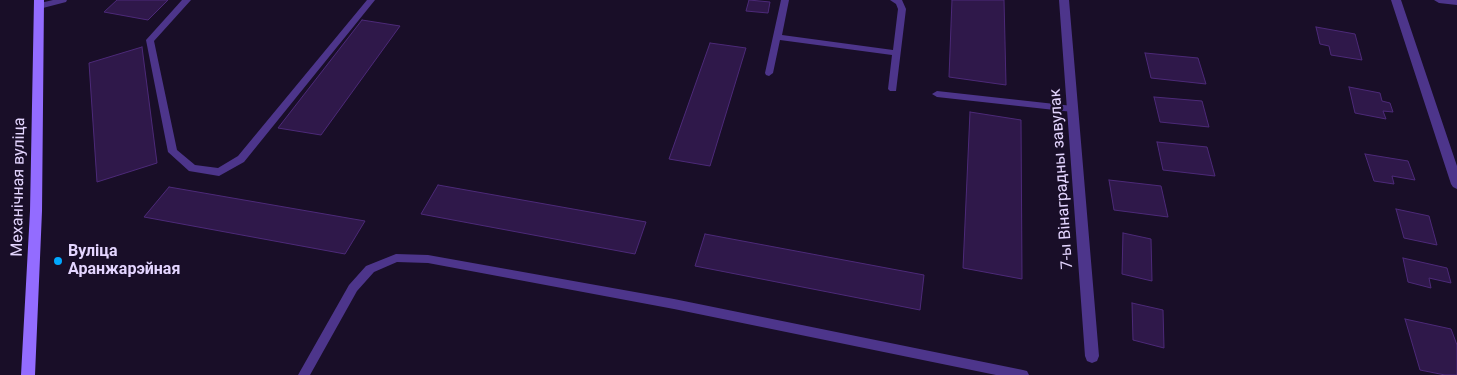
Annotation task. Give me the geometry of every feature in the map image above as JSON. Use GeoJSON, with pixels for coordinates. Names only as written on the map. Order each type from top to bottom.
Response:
{"type":"FeatureCollection","features":[{"type":"Feature","properties":{"kind":"street","name":"7-ы Вінаградны завулак"},"geometry":{"type":"LineString","coordinates":[[1064,0],[1092,356]]}},
{"type":"Feature","properties":{"kind":"street"},"geometry":{"type":"LineString","coordinates":[[1396,0],[1457,184]]}},
{"type":"Feature","properties":{"kind":"street"},"geometry":{"type":"LineString","coordinates":[[1439,0],[1457,2]]}},
{"type":"Feature","properties":{"kind":"street","name":"Механічная вуліца"},"geometry":{"type":"LineString","coordinates":[[28,375],[36,211],[39,3]]}},
{"type":"Feature","properties":{"kind":"lane"},"geometry":{"type":"LineString","coordinates":[[39,3],[63,0]]}},
{"type":"Feature","properties":{"kind":"lane"},"geometry":{"type":"LineString","coordinates":[[187,0],[150,40],[173,152],[192,168],[218,172],[241,159],[371,0]]}},
{"type":"Feature","properties":{"kind":"lane"},"geometry":{"type":"LineString","coordinates":[[769,72],[785,0]]}},
{"type":"Feature","properties":{"kind":"lane"},"geometry":{"type":"LineString","coordinates":[[894,0],[899,2],[902,9],[894,88]]}},
{"type":"Feature","properties":{"kind":"lane"},"geometry":{"type":"LineString","coordinates":[[777,38],[897,53]]}},
{"type":"Feature","properties":{"kind":"lane"},"geometry":{"type":"LineString","coordinates":[[937,94],[1073,109]]}},
{"type":"Feature","properties":{"kind":"lane"},"geometry":{"type":"LineString","coordinates":[[304,375],[353,288],[370,269],[396,258],[428,259],[674,304],[1023,375]]}},
{"type":"Feature","properties":{"kind":"building"},"geometry":{"type":"Polygon","coordinates":[[[117,0],[168,0],[148,20],[104,12],[117,0]]]}},
{"type":"Feature","properties":{"kind":"building"},"geometry":{"type":"Polygon","coordinates":[[[749,0],[770,2],[768,13],[746,11],[749,0]]]}},
{"type":"Feature","properties":{"kind":"building"},"geometry":{"type":"Polygon","coordinates":[[[952,0],[1004,0],[1006,85],[949,77],[952,0]]]}},
{"type":"Feature","properties":{"kind":"building"},"geometry":{"type":"Polygon","coordinates":[[[362,20],[400,26],[321,135],[278,128],[362,20]]]}},
{"type":"Feature","properties":{"kind":"building"},"geometry":{"type":"Polygon","coordinates":[[[1316,27],[1355,34],[1362,60],[1331,55],[1329,46],[1320,44],[1316,27]]]}},
{"type":"Feature","properties":{"kind":"building"},"geometry":{"type":"Polygon","coordinates":[[[710,43],[746,48],[710,166],[669,159],[710,43]]]}},
{"type":"Feature","properties":{"kind":"building"},"geometry":{"type":"Polygon","coordinates":[[[142,47],[157,163],[97,182],[89,63],[142,47]]]}},
{"type":"Feature","properties":{"kind":"building"},"geometry":{"type":"Polygon","coordinates":[[[1145,53],[1198,58],[1206,84],[1151,78],[1145,53]]]}},
{"type":"Feature","properties":{"kind":"building"},"geometry":{"type":"Polygon","coordinates":[[[1349,87],[1380,93],[1382,101],[1390,103],[1393,112],[1383,111],[1386,119],[1355,113],[1349,87]]]}},
{"type":"Feature","properties":{"kind":"building"},"geometry":{"type":"Polygon","coordinates":[[[1154,97],[1202,101],[1209,127],[1160,122],[1154,97]]]}},
{"type":"Feature","properties":{"kind":"building"},"geometry":{"type":"Polygon","coordinates":[[[970,112],[1021,120],[1022,279],[963,268],[970,112]]]}},
{"type":"Feature","properties":{"kind":"building"},"geometry":{"type":"Polygon","coordinates":[[[1157,142],[1207,147],[1215,176],[1163,170],[1157,142]]]}},
{"type":"Feature","properties":{"kind":"building"},"geometry":{"type":"Polygon","coordinates":[[[1365,154],[1408,161],[1415,180],[1392,176],[1394,184],[1374,181],[1365,154]]]}},
{"type":"Feature","properties":{"kind":"building"},"geometry":{"type":"Polygon","coordinates":[[[1109,180],[1161,186],[1168,217],[1114,210],[1109,180]]]}},
{"type":"Feature","properties":{"kind":"building"},"geometry":{"type":"Polygon","coordinates":[[[438,185],[646,222],[635,254],[421,214],[438,185]]]}},
{"type":"Feature","properties":{"kind":"building"},"geometry":{"type":"Polygon","coordinates":[[[169,187],[365,221],[345,254],[144,217],[169,187]]]}},
{"type":"Feature","properties":{"kind":"building"},"geometry":{"type":"Polygon","coordinates":[[[1396,209],[1429,216],[1437,245],[1404,238],[1396,209]]]}},
{"type":"Feature","properties":{"kind":"building"},"geometry":{"type":"Polygon","coordinates":[[[1123,233],[1151,239],[1152,281],[1122,274],[1123,233]]]}},
{"type":"Feature","properties":{"kind":"building"},"geometry":{"type":"Polygon","coordinates":[[[705,234],[924,275],[920,310],[695,266],[705,234]]]}},
{"type":"Feature","properties":{"kind":"building"},"geometry":{"type":"Polygon","coordinates":[[[1403,258],[1447,268],[1451,283],[1429,278],[1431,288],[1408,282],[1403,258]]]}},
{"type":"Feature","properties":{"kind":"building"},"geometry":{"type":"Polygon","coordinates":[[[1132,303],[1163,310],[1164,348],[1133,340],[1132,303]]]}},
{"type":"Feature","properties":{"kind":"building"},"geometry":{"type":"Polygon","coordinates":[[[1405,319],[1451,329],[1457,345],[1457,375],[1445,375],[1420,370],[1405,319]]]}},
{"type":"Feature","properties":{"kind":"place","name":"Вуліца Аранжарэйная"},"geometry":{"type":"Point","coordinates":[58,261]}}]}
